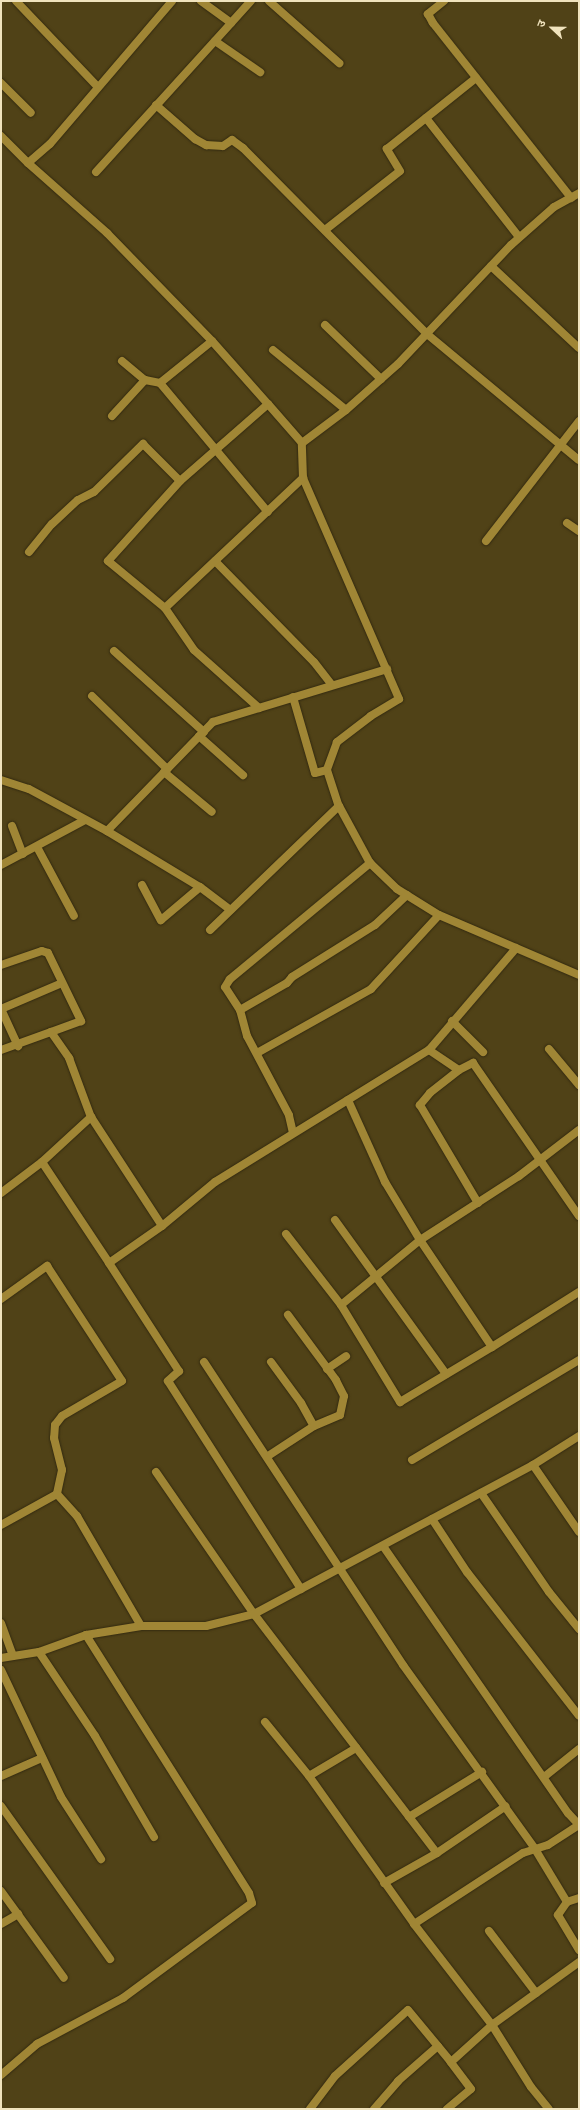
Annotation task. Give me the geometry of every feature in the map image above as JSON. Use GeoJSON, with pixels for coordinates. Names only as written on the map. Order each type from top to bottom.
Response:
{"type":"FeatureCollection","features":[{"type":"Feature","properties":{"kind":"street"},"geometry":{"type":"LineString","coordinates":[[16,1],[97,86]]}},
{"type":"Feature","properties":{"kind":"street"},"geometry":{"type":"LineString","coordinates":[[28,163],[50,144],[97,86],[172,1]]}},
{"type":"Feature","properties":{"kind":"street"},"geometry":{"type":"LineString","coordinates":[[201,1],[231,24]]}},
{"type":"Feature","properties":{"kind":"street"},"geometry":{"type":"LineString","coordinates":[[96,172],[251,1]]}},
{"type":"Feature","properties":{"kind":"street"},"geometry":{"type":"LineString","coordinates":[[269,1],[339,62]]}},
{"type":"Feature","properties":{"kind":"street"},"geometry":{"type":"LineString","coordinates":[[444,1],[428,14],[476,78],[571,198]]}},
{"type":"Feature","properties":{"kind":"street"},"geometry":{"type":"LineString","coordinates":[[215,41],[260,72]]}},
{"type":"Feature","properties":{"kind":"street"},"geometry":{"type":"LineString","coordinates":[[325,230],[400,171],[387,149],[476,78]]}},
{"type":"Feature","properties":{"kind":"street"},"geometry":{"type":"LineString","coordinates":[[1,83],[31,113]]}},
{"type":"Feature","properties":{"kind":"street"},"geometry":{"type":"LineString","coordinates":[[156,106],[195,139],[206,145],[223,146],[232,140],[325,230],[427,334],[579,460]]}},
{"type":"Feature","properties":{"kind":"street"},"geometry":{"type":"LineString","coordinates":[[426,118],[519,237]]}},
{"type":"Feature","properties":{"kind":"street"},"geometry":{"type":"LineString","coordinates":[[1,136],[28,163],[108,233],[212,341],[302,443],[303,478],[388,669],[398,699],[370,716],[337,742],[327,770],[339,806],[370,863],[407,895],[439,915],[579,975]]}},
{"type":"Feature","properties":{"kind":"street"},"geometry":{"type":"LineString","coordinates":[[302,443],[346,410],[381,378],[427,334],[519,237],[554,207],[579,193]]}},
{"type":"Feature","properties":{"kind":"street"},"geometry":{"type":"LineString","coordinates":[[491,266],[579,348]]}},
{"type":"Feature","properties":{"kind":"street"},"geometry":{"type":"LineString","coordinates":[[325,325],[381,378]]}},
{"type":"Feature","properties":{"kind":"street"},"geometry":{"type":"LineString","coordinates":[[160,383],[212,341]]}},
{"type":"Feature","properties":{"kind":"street"},"geometry":{"type":"LineString","coordinates":[[273,350],[346,410]]}},
{"type":"Feature","properties":{"kind":"street"},"geometry":{"type":"LineString","coordinates":[[122,361],[145,380],[160,383],[217,449],[268,512]]}},
{"type":"Feature","properties":{"kind":"street"},"geometry":{"type":"LineString","coordinates":[[112,416],[145,380]]}},
{"type":"Feature","properties":{"kind":"street"},"geometry":{"type":"LineString","coordinates":[[259,708],[194,650],[165,608],[108,561],[180,481],[268,404]]}},
{"type":"Feature","properties":{"kind":"street"},"geometry":{"type":"LineString","coordinates":[[486,541],[560,443],[579,421]]}},
{"type":"Feature","properties":{"kind":"street"},"geometry":{"type":"LineString","coordinates":[[29,552],[57,519],[78,500],[94,492],[143,444],[180,481]]}},
{"type":"Feature","properties":{"kind":"street"},"geometry":{"type":"LineString","coordinates":[[165,608],[303,478]]}},
{"type":"Feature","properties":{"kind":"street"},"geometry":{"type":"LineString","coordinates":[[567,522],[579,531]]}},
{"type":"Feature","properties":{"kind":"street"},"geometry":{"type":"LineString","coordinates":[[215,561],[314,662],[332,685]]}},
{"type":"Feature","properties":{"kind":"street"},"geometry":{"type":"LineString","coordinates":[[114,651],[243,775]]}},
{"type":"Feature","properties":{"kind":"street"},"geometry":{"type":"LineString","coordinates":[[107,831],[213,722],[388,669]]}},
{"type":"Feature","properties":{"kind":"street"},"geometry":{"type":"LineString","coordinates":[[92,696],[166,771],[212,812]]}},
{"type":"Feature","properties":{"kind":"street"},"geometry":{"type":"LineString","coordinates":[[293,697],[315,773],[327,770]]}},
{"type":"Feature","properties":{"kind":"street"},"geometry":{"type":"LineString","coordinates":[[1,780],[29,789],[107,831],[200,887],[230,910]]}},
{"type":"Feature","properties":{"kind":"street"},"geometry":{"type":"LineString","coordinates":[[210,930],[339,806]]}},
{"type":"Feature","properties":{"kind":"street"},"geometry":{"type":"LineString","coordinates":[[1,865],[85,820]]}},
{"type":"Feature","properties":{"kind":"street"},"geometry":{"type":"LineString","coordinates":[[12,826],[23,854]]}},
{"type":"Feature","properties":{"kind":"street"},"geometry":{"type":"LineString","coordinates":[[37,847],[74,916]]}},
{"type":"Feature","properties":{"kind":"street"},"geometry":{"type":"LineString","coordinates":[[293,1133],[289,1115],[247,1036],[240,1010],[225,987],[230,979],[370,863]]}},
{"type":"Feature","properties":{"kind":"street"},"geometry":{"type":"LineString","coordinates":[[142,885],[161,920],[200,887]]}},
{"type":"Feature","properties":{"kind":"street"},"geometry":{"type":"LineString","coordinates":[[240,1010],[287,983],[292,977],[375,925],[407,895]]}},
{"type":"Feature","properties":{"kind":"street"},"geometry":{"type":"LineString","coordinates":[[257,1053],[371,989],[439,915]]}},
{"type":"Feature","properties":{"kind":"street"},"geometry":{"type":"LineString","coordinates":[[109,1263],[162,1226],[215,1182],[429,1050],[452,1021],[516,948]]}},
{"type":"Feature","properties":{"kind":"street"},"geometry":{"type":"LineString","coordinates":[[1,965],[45,951],[81,1021],[18,1046],[1,1050]]}},
{"type":"Feature","properties":{"kind":"street"},"geometry":{"type":"LineString","coordinates":[[18,1046],[1,1009],[62,983]]}},
{"type":"Feature","properties":{"kind":"street"},"geometry":{"type":"LineString","coordinates":[[452,1021],[483,1052]]}},
{"type":"Feature","properties":{"kind":"street"},"geometry":{"type":"LineString","coordinates":[[51,1032],[69,1058],[91,1117],[162,1226]]}},
{"type":"Feature","properties":{"kind":"street"},"geometry":{"type":"LineString","coordinates":[[549,1049],[579,1086]]}},
{"type":"Feature","properties":{"kind":"street"},"geometry":{"type":"LineString","coordinates":[[429,1050],[459,1070]]}},
{"type":"Feature","properties":{"kind":"street"},"geometry":{"type":"LineString","coordinates":[[478,1203],[420,1105],[430,1093],[459,1070],[473,1063],[579,1216]]}},
{"type":"Feature","properties":{"kind":"street"},"geometry":{"type":"LineString","coordinates":[[348,1100],[385,1182],[420,1240],[492,1347]]}},
{"type":"Feature","properties":{"kind":"street"},"geometry":{"type":"LineString","coordinates":[[1,1193],[42,1162],[91,1117]]}},
{"type":"Feature","properties":{"kind":"street"},"geometry":{"type":"LineString","coordinates":[[341,1305],[420,1240],[478,1203],[540,1160],[579,1130]]}},
{"type":"Feature","properties":{"kind":"street"},"geometry":{"type":"LineString","coordinates":[[42,1162],[180,1371],[168,1381],[301,1589]]}},
{"type":"Feature","properties":{"kind":"street"},"geometry":{"type":"LineString","coordinates":[[335,1220],[377,1276],[435,1362],[446,1374]]}},
{"type":"Feature","properties":{"kind":"street"},"geometry":{"type":"LineString","coordinates":[[286,1234],[341,1305],[400,1402],[492,1347],[579,1292]]}},
{"type":"Feature","properties":{"kind":"street"},"geometry":{"type":"LineString","coordinates":[[1,1299],[47,1266],[122,1380],[62,1416],[55,1425],[54,1438],[62,1470],[57,1494],[1,1525]]}},
{"type":"Feature","properties":{"kind":"street"},"geometry":{"type":"LineString","coordinates":[[268,1456],[314,1426],[340,1415],[344,1396],[328,1369],[288,1316]]}},
{"type":"Feature","properties":{"kind":"street"},"geometry":{"type":"LineString","coordinates":[[328,1369],[346,1356]]}},
{"type":"Feature","properties":{"kind":"street"},"geometry":{"type":"LineString","coordinates":[[412,1460],[579,1360]]}},
{"type":"Feature","properties":{"kind":"street"},"geometry":{"type":"LineString","coordinates":[[204,1362],[268,1456],[339,1569],[403,1665],[482,1772],[536,1849],[568,1902]]}},
{"type":"Feature","properties":{"kind":"street"},"geometry":{"type":"LineString","coordinates":[[271,1362],[301,1403],[314,1426]]}},
{"type":"Feature","properties":{"kind":"street"},"geometry":{"type":"LineString","coordinates":[[1,1658],[39,1652],[86,1635],[141,1626],[206,1626],[254,1614],[481,1493],[532,1465],[579,1436]]}},
{"type":"Feature","properties":{"kind":"street"},"geometry":{"type":"LineString","coordinates":[[532,1465],[579,1532]]}},
{"type":"Feature","properties":{"kind":"street"},"geometry":{"type":"LineString","coordinates":[[156,1472],[254,1614],[437,1853]]}},
{"type":"Feature","properties":{"kind":"street"},"geometry":{"type":"LineString","coordinates":[[481,1493],[549,1592],[579,1629]]}},
{"type":"Feature","properties":{"kind":"street"},"geometry":{"type":"LineString","coordinates":[[57,1494],[77,1516],[141,1626]]}},
{"type":"Feature","properties":{"kind":"street"},"geometry":{"type":"LineString","coordinates":[[432,1519],[467,1572],[579,1716]]}},
{"type":"Feature","properties":{"kind":"street"},"geometry":{"type":"LineString","coordinates":[[383,1546],[579,1825],[548,1846],[523,1853],[414,1924]]}},
{"type":"Feature","properties":{"kind":"street"},"geometry":{"type":"LineString","coordinates":[[1,1623],[13,1656]]}},
{"type":"Feature","properties":{"kind":"street"},"geometry":{"type":"LineString","coordinates":[[1,2075],[37,2044],[123,1998],[252,1903],[249,1893],[86,1635]]}},
{"type":"Feature","properties":{"kind":"street"},"geometry":{"type":"LineString","coordinates":[[39,1652],[95,1736],[154,1837]]}},
{"type":"Feature","properties":{"kind":"street"},"geometry":{"type":"LineString","coordinates":[[1,1670],[61,1797],[101,1859]]}},
{"type":"Feature","properties":{"kind":"street"},"geometry":{"type":"LineString","coordinates":[[265,1722],[309,1776],[414,1924],[492,2025],[531,2087],[549,2109]]}},
{"type":"Feature","properties":{"kind":"street"},"geometry":{"type":"LineString","coordinates":[[309,1776],[356,1748]]}},
{"type":"Feature","properties":{"kind":"street"},"geometry":{"type":"LineString","coordinates":[[544,1777],[579,1749]]}},
{"type":"Feature","properties":{"kind":"street"},"geometry":{"type":"LineString","coordinates":[[1,1776],[42,1758]]}},
{"type":"Feature","properties":{"kind":"street"},"geometry":{"type":"LineString","coordinates":[[409,1817],[482,1772]]}},
{"type":"Feature","properties":{"kind":"street"},"geometry":{"type":"LineString","coordinates":[[1,1806],[110,1959]]}},
{"type":"Feature","properties":{"kind":"street"},"geometry":{"type":"LineString","coordinates":[[384,1882],[437,1853],[506,1806]]}},
{"type":"Feature","properties":{"kind":"street"},"geometry":{"type":"LineString","coordinates":[[1,1891],[64,1978]]}},
{"type":"Feature","properties":{"kind":"street"},"geometry":{"type":"LineString","coordinates":[[579,1898],[568,1902],[558,1915],[579,1950]]}},
{"type":"Feature","properties":{"kind":"street"},"geometry":{"type":"LineString","coordinates":[[1,1924],[18,1914]]}},
{"type":"Feature","properties":{"kind":"street"},"geometry":{"type":"LineString","coordinates":[[489,1931],[536,1993]]}},
{"type":"Feature","properties":{"kind":"street"},"geometry":{"type":"LineString","coordinates":[[451,2062],[492,2025],[579,1962]]}},
{"type":"Feature","properties":{"kind":"street"},"geometry":{"type":"LineString","coordinates":[[310,2109],[335,2076],[408,2010],[451,2062],[470,2089],[447,2109]]}},
{"type":"Feature","properties":{"kind":"street"},"geometry":{"type":"LineString","coordinates":[[374,2109],[398,2081],[438,2046]]}}]}
